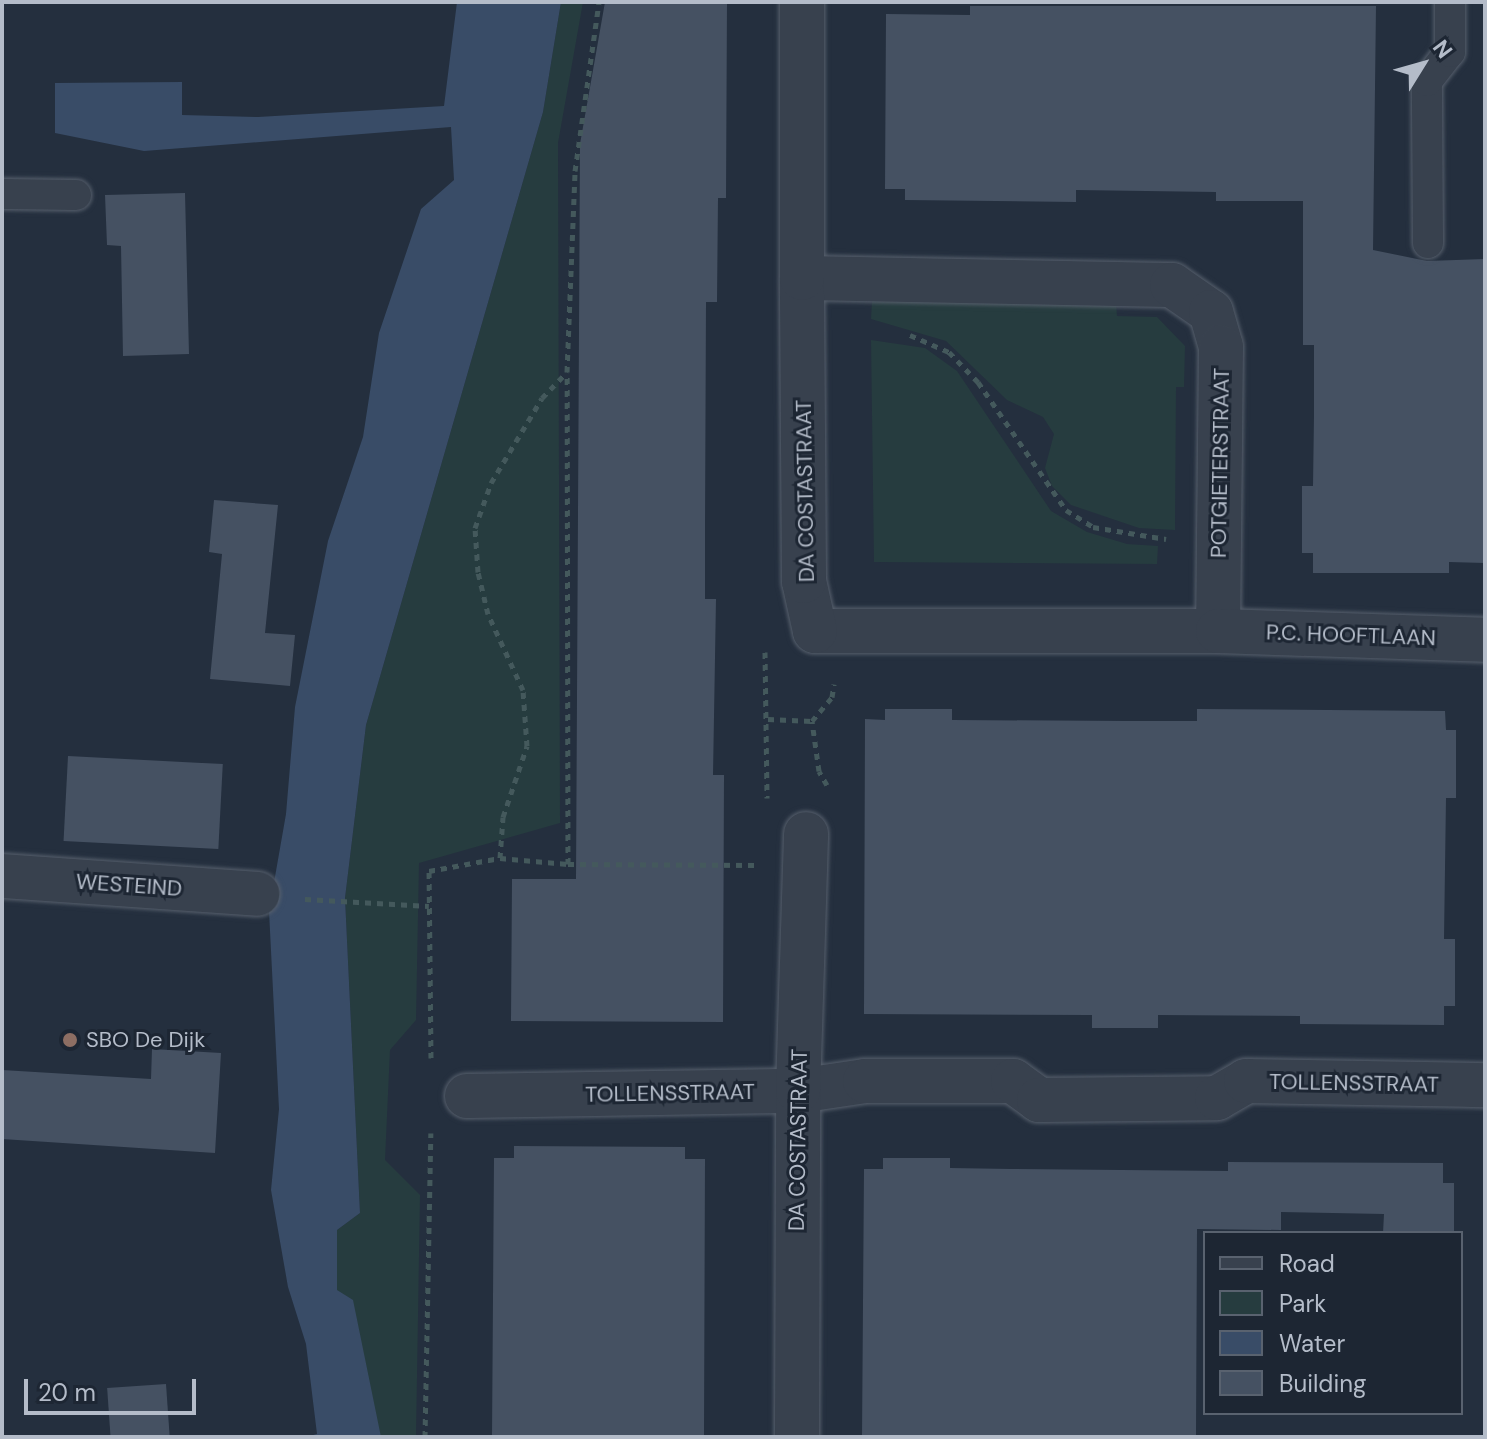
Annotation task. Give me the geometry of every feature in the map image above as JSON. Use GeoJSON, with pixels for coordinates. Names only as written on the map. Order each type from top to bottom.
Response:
{"type":"FeatureCollection","features":[{"type":"Feature","properties":{"kind":"street","name":"DA COSTASTRAAT"},"geometry":{"type":"LineString","coordinates":[[802,2],[804,581],[815,631]]}},
{"type":"Feature","properties":{"kind":"street","name":"POTGIETERSTRAAT"},"geometry":{"type":"LineString","coordinates":[[802,278],[1172,285],[1211,312],[1221,347],[1218,631]]}},
{"type":"Feature","properties":{"kind":"street"},"geometry":{"type":"LineString","coordinates":[[815,631],[1218,631]]}},
{"type":"Feature","properties":{"kind":"street","name":"P.C. HOOFTLAAN"},"geometry":{"type":"LineString","coordinates":[[1218,631],[1485,640]]}},
{"type":"Feature","properties":{"kind":"street","name":"DA COSTASTRAAT"},"geometry":{"type":"LineString","coordinates":[[797,1437],[798,1091],[806,834]]}},
{"type":"Feature","properties":{"kind":"street","name":"WESTEIND"},"geometry":{"type":"LineString","coordinates":[[2,876],[257,894]]}},
{"type":"Feature","properties":{"kind":"street","name":"TOLLENSSTRAAT"},"geometry":{"type":"LineString","coordinates":[[449,1096],[798,1091],[865,1081],[1013,1081],[1039,1100],[1217,1098],[1246,1081],[1485,1085]]}},
{"type":"Feature","properties":{"kind":"lane"},"geometry":{"type":"LineString","coordinates":[[1428,243],[1427,81],[1450,52],[1450,2]]}},
{"type":"Feature","properties":{"kind":"lane"},"geometry":{"type":"LineString","coordinates":[[2,194],[76,195]]}},
{"type":"Feature","properties":{"kind":"path"},"geometry":{"type":"LineString","coordinates":[[568,864],[567,372],[575,171],[599,2]]}},
{"type":"Feature","properties":{"kind":"path"},"geometry":{"type":"LineString","coordinates":[[901,332],[949,352],[978,382],[1066,510],[1093,527],[1140,537],[1220,541]]}},
{"type":"Feature","properties":{"kind":"path"},"geometry":{"type":"LineString","coordinates":[[500,858],[503,817],[527,746],[523,690],[488,614],[478,572],[475,528],[491,483],[542,398],[567,372]]}},
{"type":"Feature","properties":{"kind":"path"},"geometry":{"type":"LineString","coordinates":[[806,834],[831,803],[831,793],[819,771],[812,721],[832,697],[834,684],[815,631]]}},
{"type":"Feature","properties":{"kind":"path"},"geometry":{"type":"LineString","coordinates":[[767,807],[768,719],[812,721]]}},
{"type":"Feature","properties":{"kind":"path"},"geometry":{"type":"LineString","coordinates":[[425,1437],[449,1096],[429,906],[429,871],[500,858],[568,864],[766,865]]}},
{"type":"Feature","properties":{"kind":"path"},"geometry":{"type":"LineString","coordinates":[[353,904],[429,906]]}},
{"type":"Feature","properties":{"kind":"green space"},"geometry":{"type":"Polygon","coordinates":[[[561,2],[583,2],[558,143],[560,823],[419,863],[416,1020],[390,1050],[385,1160],[420,1195],[416,1437],[381,1437],[337,1290],[337,1230],[360,1213],[345,898],[366,725],[543,112],[561,2]]]}},
{"type":"Feature","properties":{"kind":"green space"},"geometry":{"type":"Polygon","coordinates":[[[872,301],[1116,303],[1117,316],[1157,317],[1185,346],[1184,387],[1176,387],[1175,530],[1139,528],[1071,505],[1052,486],[1045,468],[1054,434],[1043,417],[1007,400],[946,341],[871,319],[872,301]]]}},
{"type":"Feature","properties":{"kind":"green space"},"geometry":{"type":"Polygon","coordinates":[[[871,340],[925,348],[957,371],[1051,511],[1087,532],[1127,544],[1158,546],[1157,564],[874,562],[871,340]]]}},
{"type":"Feature","properties":{"kind":"water"},"geometry":{"type":"Polygon","coordinates":[[[457,2],[561,2],[543,112],[366,725],[345,898],[360,1213],[337,1230],[337,1290],[353,1300],[381,1437],[306,1437],[317,1434],[306,1344],[288,1287],[271,1190],[279,1109],[269,911],[286,814],[295,707],[328,541],[363,437],[379,333],[421,209],[454,180],[451,127],[144,151],[55,133],[55,83],[182,82],[182,115],[258,117],[444,106],[457,2]]]}},
{"type":"Feature","properties":{"kind":"building"},"geometry":{"type":"Polygon","coordinates":[[[605,2],[727,2],[726,198],[718,198],[717,302],[706,302],[705,529],[705,599],[716,599],[713,775],[724,775],[723,1022],[511,1021],[512,879],[576,879],[580,144],[605,2]]]}},
{"type":"Feature","properties":{"kind":"building"},"geometry":{"type":"Polygon","coordinates":[[[970,6],[1376,6],[1373,250],[1427,261],[1485,259],[1485,563],[1449,562],[1449,573],[1313,573],[1313,553],[1302,553],[1302,486],[1313,486],[1314,415],[1314,345],[1303,345],[1303,201],[1216,201],[1216,192],[1076,190],[1076,202],[905,200],[905,189],[885,189],[886,14],[970,15],[970,6]]]}},
{"type":"Feature","properties":{"kind":"building"},"geometry":{"type":"Polygon","coordinates":[[[185,193],[189,354],[123,356],[121,246],[107,245],[105,195],[185,193]]]}},
{"type":"Feature","properties":{"kind":"building"},"geometry":{"type":"Polygon","coordinates":[[[214,500],[278,505],[265,633],[295,635],[290,686],[210,679],[222,554],[209,552],[214,500]]]}},
{"type":"Feature","properties":{"kind":"building"},"geometry":{"type":"Polygon","coordinates":[[[885,709],[952,709],[952,720],[1126,721],[1197,721],[1197,709],[1445,711],[1446,730],[1456,730],[1456,798],[1446,798],[1444,939],[1455,939],[1455,1006],[1444,1006],[1444,1025],[1300,1024],[1300,1016],[1158,1015],[1158,1028],[1092,1028],[1092,1015],[864,1014],[865,719],[885,720],[885,709]]]}},
{"type":"Feature","properties":{"kind":"building"},"geometry":{"type":"Polygon","coordinates":[[[68,756],[223,764],[218,849],[64,841],[68,756]]]}},
{"type":"Feature","properties":{"kind":"building"},"geometry":{"type":"Polygon","coordinates":[[[152,1049],[221,1053],[215,1153],[2,1139],[2,1070],[151,1079],[152,1049]]]}},
{"type":"Feature","properties":{"kind":"building"},"geometry":{"type":"Polygon","coordinates":[[[514,1146],[685,1147],[685,1159],[705,1159],[704,1437],[492,1437],[494,1158],[514,1158],[514,1146]]]}},
{"type":"Feature","properties":{"kind":"building"},"geometry":{"type":"Polygon","coordinates":[[[883,1158],[950,1158],[950,1168],[1228,1171],[1228,1162],[1443,1163],[1443,1183],[1454,1183],[1454,1231],[1383,1231],[1384,1214],[1281,1212],[1281,1230],[1197,1229],[1196,1437],[862,1437],[864,1169],[883,1169],[883,1158]]]}},
{"type":"Feature","properties":{"kind":"building"},"geometry":{"type":"Polygon","coordinates":[[[166,1384],[170,1437],[111,1437],[107,1388],[166,1384]]]}},
{"type":"Feature","properties":{"kind":"place","name":"SBO De Dijk"},"geometry":{"type":"Point","coordinates":[70,1040]}}]}
